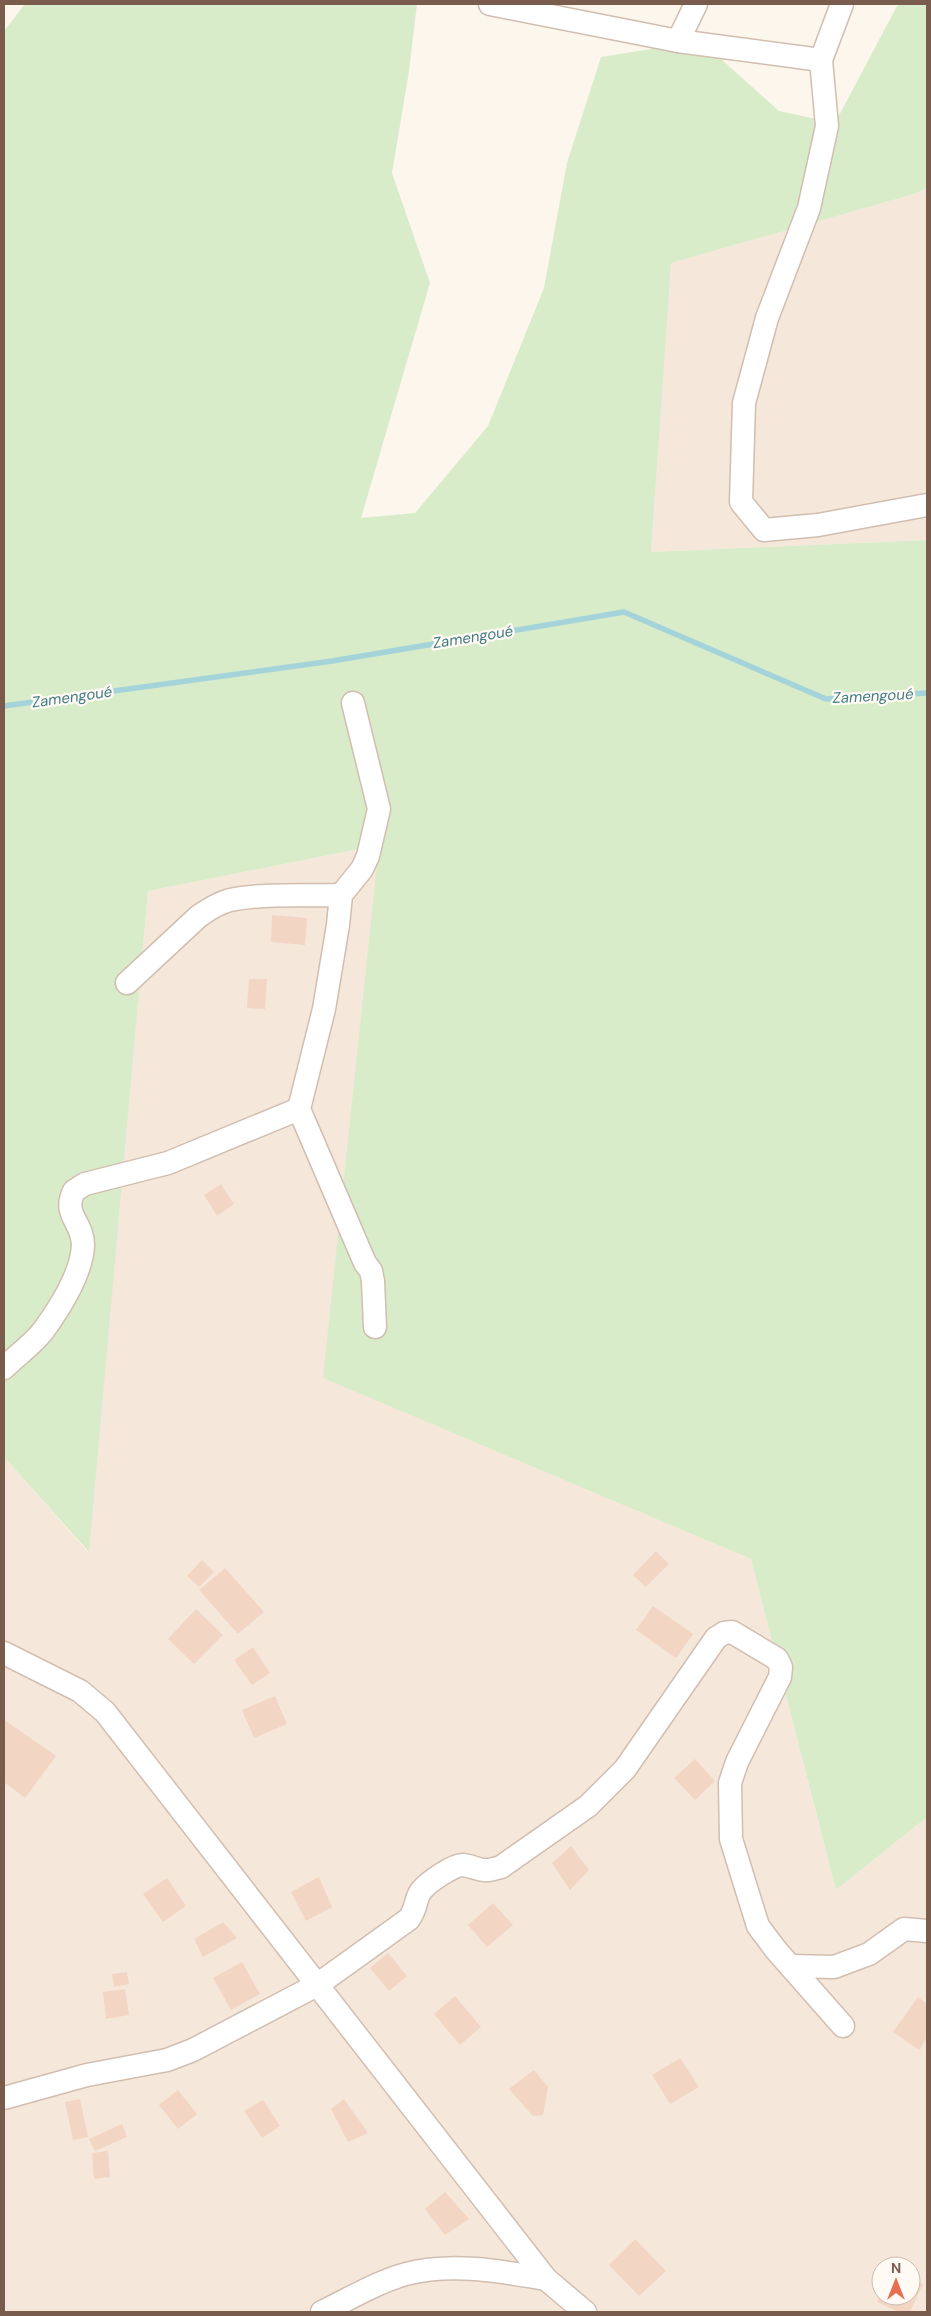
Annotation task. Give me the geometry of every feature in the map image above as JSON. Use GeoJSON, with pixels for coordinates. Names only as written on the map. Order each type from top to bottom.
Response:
{"type":"FeatureCollection","features":[{"type":"Feature","properties":{"kind":"street"},"geometry":{"type":"LineString","coordinates":[[490,4],[678,41],[822,60]]}},
{"type":"Feature","properties":{"kind":"street"},"geometry":{"type":"LineString","coordinates":[[678,41],[696,4]]}},
{"type":"Feature","properties":{"kind":"street"},"geometry":{"type":"LineString","coordinates":[[842,4],[822,60],[827,126],[809,208],[767,318],[744,403],[741,502],[764,530],[818,525],[927,505]]}},
{"type":"Feature","properties":{"kind":"street"},"geometry":{"type":"LineString","coordinates":[[353,704],[379,808],[368,856],[362,869],[341,895],[324,1009],[299,1109],[365,1263],[371,1270],[375,1327]]}},
{"type":"Feature","properties":{"kind":"street"},"geometry":{"type":"LineString","coordinates":[[127,983],[199,916],[212,907],[246,898],[341,895]]}},
{"type":"Feature","properties":{"kind":"street"},"geometry":{"type":"LineString","coordinates":[[4,1368],[42,1332],[73,1282],[80,1262],[83,1243],[69,1208],[74,1190],[85,1184],[168,1162],[299,1109]]}},
{"type":"Feature","properties":{"kind":"street"},"geometry":{"type":"LineString","coordinates":[[4,2098],[87,2076],[167,2060],[193,2050],[317,1985],[409,1919],[416,1910],[418,1896],[422,1889],[456,1865],[465,1865],[484,1872],[501,1867],[588,1806],[625,1769],[716,1638],[724,1633],[732,1632],[777,1659],[781,1666],[780,1677],[737,1762],[730,1783],[731,1839],[758,1926],[790,1966],[843,2026]]}},
{"type":"Feature","properties":{"kind":"street"},"geometry":{"type":"LineString","coordinates":[[4,1653],[80,1691],[105,1712],[546,2279],[584,2312]]}},
{"type":"Feature","properties":{"kind":"street"},"geometry":{"type":"LineString","coordinates":[[790,1966],[834,1967],[868,1954],[904,1929],[927,1931]]}},
{"type":"Feature","properties":{"kind":"street"},"geometry":{"type":"LineString","coordinates":[[322,2312],[404,2275],[426,2270],[492,2270],[546,2279]]}},
{"type":"Feature","properties":{"kind":"shaded area"},"geometry":{"type":"Polygon","coordinates":[[[927,188],[927,540],[651,552],[670,263],[914,194],[927,188]]]}},
{"type":"Feature","properties":{"kind":"shaded area"},"geometry":{"type":"Polygon","coordinates":[[[380,845],[324,1378],[751,1559],[836,1890],[927,1817],[927,2312],[4,2312],[4,1457],[88,1552],[148,891],[380,845]]]}},
{"type":"Feature","properties":{"kind":"green space"},"geometry":{"type":"Polygon","coordinates":[[[25,4],[417,4],[409,71],[392,173],[430,283],[361,518],[415,513],[488,426],[544,288],[567,163],[601,57],[701,41],[779,111],[835,123],[897,6],[902,4],[927,4],[927,188],[914,194],[671,263],[651,552],[927,540],[927,1817],[836,1890],[751,1559],[323,1378],[379,845],[148,891],[89,1552],[4,1457],[4,31],[25,4]]]}},
{"type":"Feature","properties":{"kind":"building"},"geometry":{"type":"Polygon","coordinates":[[[272,915],[307,918],[305,945],[271,942],[272,915]]]}},
{"type":"Feature","properties":{"kind":"building"},"geometry":{"type":"Polygon","coordinates":[[[249,979],[267,979],[265,1009],[247,1008],[249,979]]]}},
{"type":"Feature","properties":{"kind":"building"},"geometry":{"type":"Polygon","coordinates":[[[221,1184],[234,1204],[217,1216],[204,1195],[221,1184]]]}},
{"type":"Feature","properties":{"kind":"building"},"geometry":{"type":"Polygon","coordinates":[[[656,1551],[669,1564],[646,1587],[633,1575],[656,1551]]]}},
{"type":"Feature","properties":{"kind":"building"},"geometry":{"type":"Polygon","coordinates":[[[202,1560],[214,1572],[199,1587],[187,1576],[202,1560]]]}},
{"type":"Feature","properties":{"kind":"building"},"geometry":{"type":"Polygon","coordinates":[[[225,1568],[264,1612],[238,1634],[199,1590],[225,1568]]]}},
{"type":"Feature","properties":{"kind":"building"},"geometry":{"type":"Polygon","coordinates":[[[653,1606],[693,1634],[676,1658],[636,1630],[653,1606]]]}},
{"type":"Feature","properties":{"kind":"building"},"geometry":{"type":"Polygon","coordinates":[[[196,1609],[223,1635],[194,1664],[168,1639],[196,1609]]]}},
{"type":"Feature","properties":{"kind":"building"},"geometry":{"type":"Polygon","coordinates":[[[253,1647],[270,1673],[252,1685],[234,1660],[253,1647]]]}},
{"type":"Feature","properties":{"kind":"building"},"geometry":{"type":"Polygon","coordinates":[[[275,1696],[287,1724],[254,1738],[242,1710],[275,1696]]]}},
{"type":"Feature","properties":{"kind":"building"},"geometry":{"type":"Polygon","coordinates":[[[6,1721],[56,1756],[25,1798],[4,1782],[4,1724],[6,1721]]]}},
{"type":"Feature","properties":{"kind":"building"},"geometry":{"type":"Polygon","coordinates":[[[695,1759],[715,1781],[695,1800],[674,1778],[695,1759]]]}},
{"type":"Feature","properties":{"kind":"building"},"geometry":{"type":"Polygon","coordinates":[[[571,1846],[589,1870],[570,1890],[552,1863],[571,1846]]]}},
{"type":"Feature","properties":{"kind":"building"},"geometry":{"type":"Polygon","coordinates":[[[319,1877],[332,1907],[306,1921],[291,1892],[319,1877]]]}},
{"type":"Feature","properties":{"kind":"building"},"geometry":{"type":"Polygon","coordinates":[[[167,1878],[186,1906],[163,1922],[143,1894],[167,1878]]]}},
{"type":"Feature","properties":{"kind":"building"},"geometry":{"type":"Polygon","coordinates":[[[493,1903],[513,1925],[487,1947],[468,1925],[493,1903]]]}},
{"type":"Feature","properties":{"kind":"building"},"geometry":{"type":"Polygon","coordinates":[[[223,1922],[237,1938],[203,1957],[194,1939],[223,1922]]]}},
{"type":"Feature","properties":{"kind":"building"},"geometry":{"type":"Polygon","coordinates":[[[388,1953],[407,1976],[389,1991],[370,1968],[388,1953]]]}},
{"type":"Feature","properties":{"kind":"building"},"geometry":{"type":"Polygon","coordinates":[[[242,1962],[260,1994],[231,2010],[213,1978],[242,1962]]]}},
{"type":"Feature","properties":{"kind":"building"},"geometry":{"type":"Polygon","coordinates":[[[127,1972],[129,1984],[114,1987],[112,1974],[127,1972]]]}},
{"type":"Feature","properties":{"kind":"building"},"geometry":{"type":"Polygon","coordinates":[[[125,1989],[129,2015],[106,2019],[103,1992],[125,1989]]]}},
{"type":"Feature","properties":{"kind":"building"},"geometry":{"type":"Polygon","coordinates":[[[455,1996],[481,2027],[460,2045],[434,2014],[455,1996]]]}},
{"type":"Feature","properties":{"kind":"building"},"geometry":{"type":"Polygon","coordinates":[[[918,1997],[927,2004],[927,2038],[919,2050],[893,2032],[918,1997]]]}},
{"type":"Feature","properties":{"kind":"building"},"geometry":{"type":"Polygon","coordinates":[[[680,2058],[699,2087],[670,2104],[652,2075],[680,2058]]]}},
{"type":"Feature","properties":{"kind":"building"},"geometry":{"type":"Polygon","coordinates":[[[534,2070],[548,2087],[543,2115],[533,2116],[509,2089],[534,2070]]]}},
{"type":"Feature","properties":{"kind":"building"},"geometry":{"type":"Polygon","coordinates":[[[178,2090],[197,2114],[178,2129],[159,2105],[178,2090]]]}},
{"type":"Feature","properties":{"kind":"building"},"geometry":{"type":"Polygon","coordinates":[[[80,2099],[88,2137],[73,2140],[65,2102],[80,2099]]]}},
{"type":"Feature","properties":{"kind":"building"},"geometry":{"type":"Polygon","coordinates":[[[344,2099],[368,2133],[348,2142],[331,2109],[344,2099]]]}},
{"type":"Feature","properties":{"kind":"building"},"geometry":{"type":"Polygon","coordinates":[[[263,2100],[280,2126],[262,2138],[244,2111],[263,2100]]]}},
{"type":"Feature","properties":{"kind":"building"},"geometry":{"type":"Polygon","coordinates":[[[122,2124],[127,2137],[95,2151],[89,2139],[122,2124]]]}},
{"type":"Feature","properties":{"kind":"building"},"geometry":{"type":"Polygon","coordinates":[[[108,2151],[110,2177],[94,2179],[92,2153],[108,2151]]]}},
{"type":"Feature","properties":{"kind":"building"},"geometry":{"type":"Polygon","coordinates":[[[445,2192],[469,2219],[445,2235],[425,2209],[445,2192]]]}},
{"type":"Feature","properties":{"kind":"building"},"geometry":{"type":"Polygon","coordinates":[[[635,2239],[666,2271],[639,2296],[609,2265],[635,2239]]]}},
{"type":"Feature","properties":{"kind":"building"},"geometry":{"type":"Polygon","coordinates":[[[886,2306],[913,2306],[910,2312],[899,2312],[886,2306]]]}},
{"type":"Feature","properties":{"kind":"waterway","name":"Zamengoué"},"geometry":{"type":"LineString","coordinates":[[4,706],[332,661],[624,612],[826,699],[927,693]]}}]}
